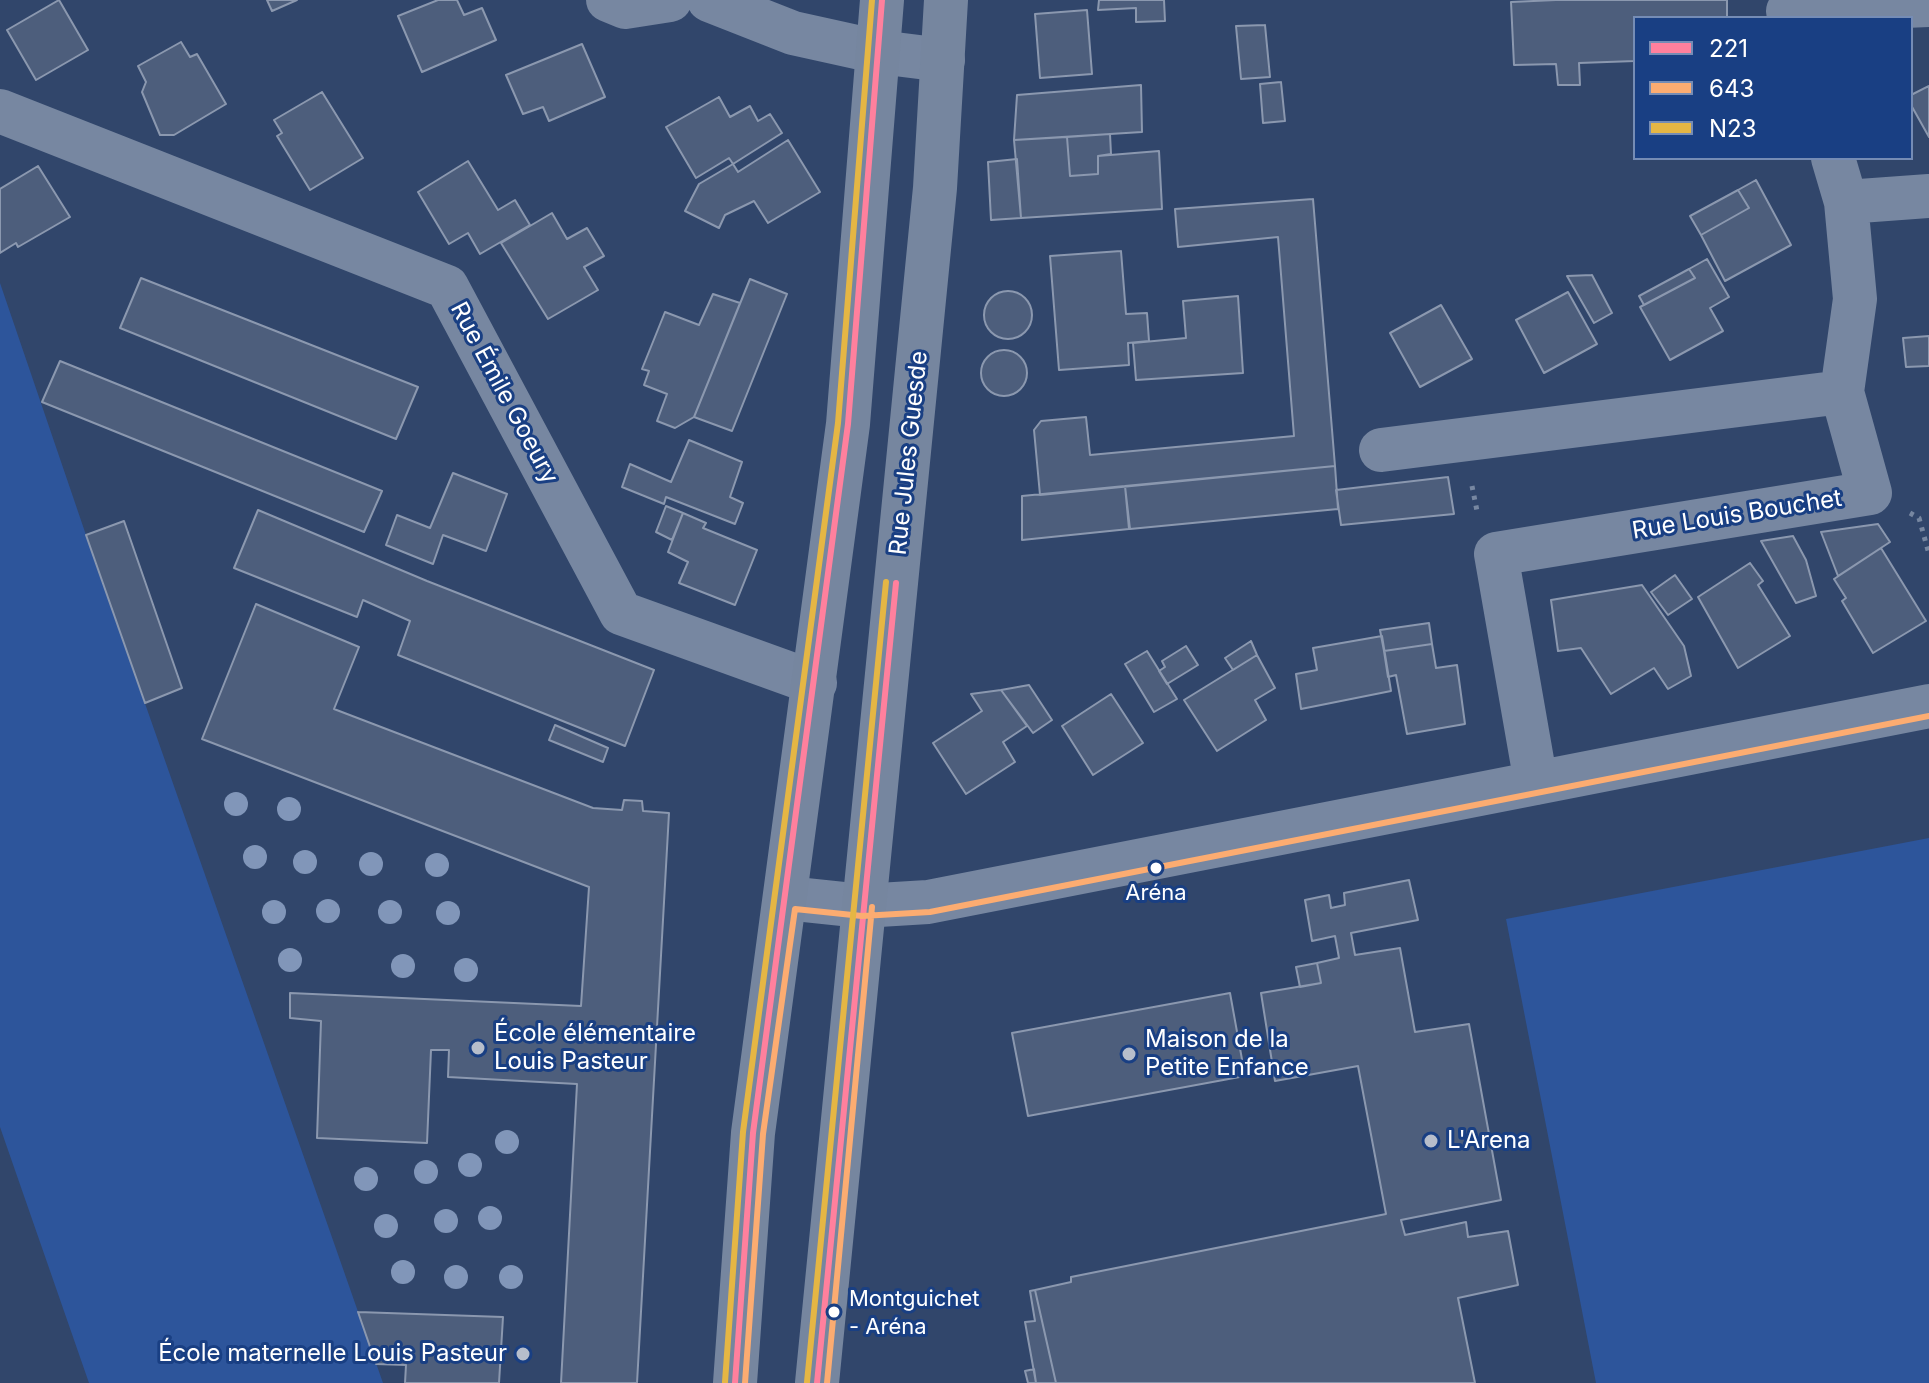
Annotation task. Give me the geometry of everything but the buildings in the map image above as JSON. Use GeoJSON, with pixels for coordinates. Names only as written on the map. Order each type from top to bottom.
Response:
{"type":"FeatureCollection","features":[{"type":"Feature","properties":{"kind":"main road"},"geometry":{"type":"LineString","coordinates":[[735,1383],[753,1133],[848,424],[882,0]]}},
{"type":"Feature","properties":{"kind":"main road","name":"Rue Jules Guesde"},"geometry":{"type":"LineString","coordinates":[[817,1383],[935,188],[946,0]]}},
{"type":"Feature","properties":{"kind":"street"},"geometry":{"type":"LineString","coordinates":[[608,0],[625,7],[670,0]]}},
{"type":"Feature","properties":{"kind":"street"},"geometry":{"type":"LineString","coordinates":[[709,0],[762,11],[793,33],[879,52],[943,60]]}},
{"type":"Feature","properties":{"kind":"street"},"geometry":{"type":"LineString","coordinates":[[1788,10],[1929,5]]}},
{"type":"Feature","properties":{"kind":"street","name":"Rue Émile Goeury"},"geometry":{"type":"LineString","coordinates":[[0,111],[447,287],[621,613],[815,683]]}},
{"type":"Feature","properties":{"kind":"street","name":"Rue Louis Bouchet"},"geometry":{"type":"LineString","coordinates":[[1496,554],[1870,493],[1842,392],[1855,299],[1846,202],[1834,160]]}},
{"type":"Feature","properties":{"kind":"street"},"geometry":{"type":"LineString","coordinates":[[1846,202],[1929,196]]}},
{"type":"Feature","properties":{"kind":"street"},"geometry":{"type":"LineString","coordinates":[[1381,450],[1842,392]]}},
{"type":"Feature","properties":{"kind":"street"},"geometry":{"type":"LineString","coordinates":[[1496,554],[1536,783]]}},
{"type":"Feature","properties":{"kind":"street"},"geometry":{"type":"LineString","coordinates":[[786,898],[862,906],[928,902],[1929,706]]}},
{"type":"Feature","properties":{"kind":"path"},"geometry":{"type":"LineString","coordinates":[[1463,440],[1482,538],[1496,554]]}},
{"type":"Feature","properties":{"kind":"shaded area"},"geometry":{"type":"Polygon","coordinates":[[[0,283],[383,1383],[89,1383],[0,1127],[0,283]]]}},
{"type":"Feature","properties":{"kind":"shaded area"},"geometry":{"type":"Polygon","coordinates":[[[1929,838],[1929,1383],[1596,1383],[1506,919],[1929,838]]]}},
{"type":"Feature","properties":{"kind":"transit line","name":"N23"},"geometry":{"type":"LineString","coordinates":[[725,1382],[743,1132],[838,423],[872,0]]}},
{"type":"Feature","properties":{"kind":"transit line","name":"221"},"geometry":{"type":"LineString","coordinates":[[735,1383],[753,1133],[848,424],[882,0]]}},
{"type":"Feature","properties":{"kind":"transit line","name":"N23"},"geometry":{"type":"LineString","coordinates":[[807,1382],[886,582]]}},
{"type":"Feature","properties":{"kind":"transit line","name":"221"},"geometry":{"type":"LineString","coordinates":[[817,1383],[896,583]]}},
{"type":"Feature","properties":{"kind":"transit line","name":"643"},"geometry":{"type":"LineString","coordinates":[[745,1383],[763,1134],[795,909],[862,916],[930,912],[1929,716]]}},
{"type":"Feature","properties":{"kind":"transit line","name":"643"},"geometry":{"type":"LineString","coordinates":[[827,1383],[872,907]]}},
{"type":"Feature","properties":{"kind":"place","name":"Aréna"},"geometry":{"type":"Point","coordinates":[1156,868]}},
{"type":"Feature","properties":{"kind":"place","name":"École élémentaire Louis Pasteur"},"geometry":{"type":"Point","coordinates":[478,1048]}},
{"type":"Feature","properties":{"kind":"place","name":"Maison de la Petite Enfance"},"geometry":{"type":"Point","coordinates":[1129,1054]}},
{"type":"Feature","properties":{"kind":"place","name":"L'Arena"},"geometry":{"type":"Point","coordinates":[1431,1141]}},
{"type":"Feature","properties":{"kind":"place","name":"Montguichet - Aréna"},"geometry":{"type":"Point","coordinates":[834,1312]}},
{"type":"Feature","properties":{"kind":"place","name":"École maternelle Louis Pasteur"},"geometry":{"type":"Point","coordinates":[523,1354]}}]}
